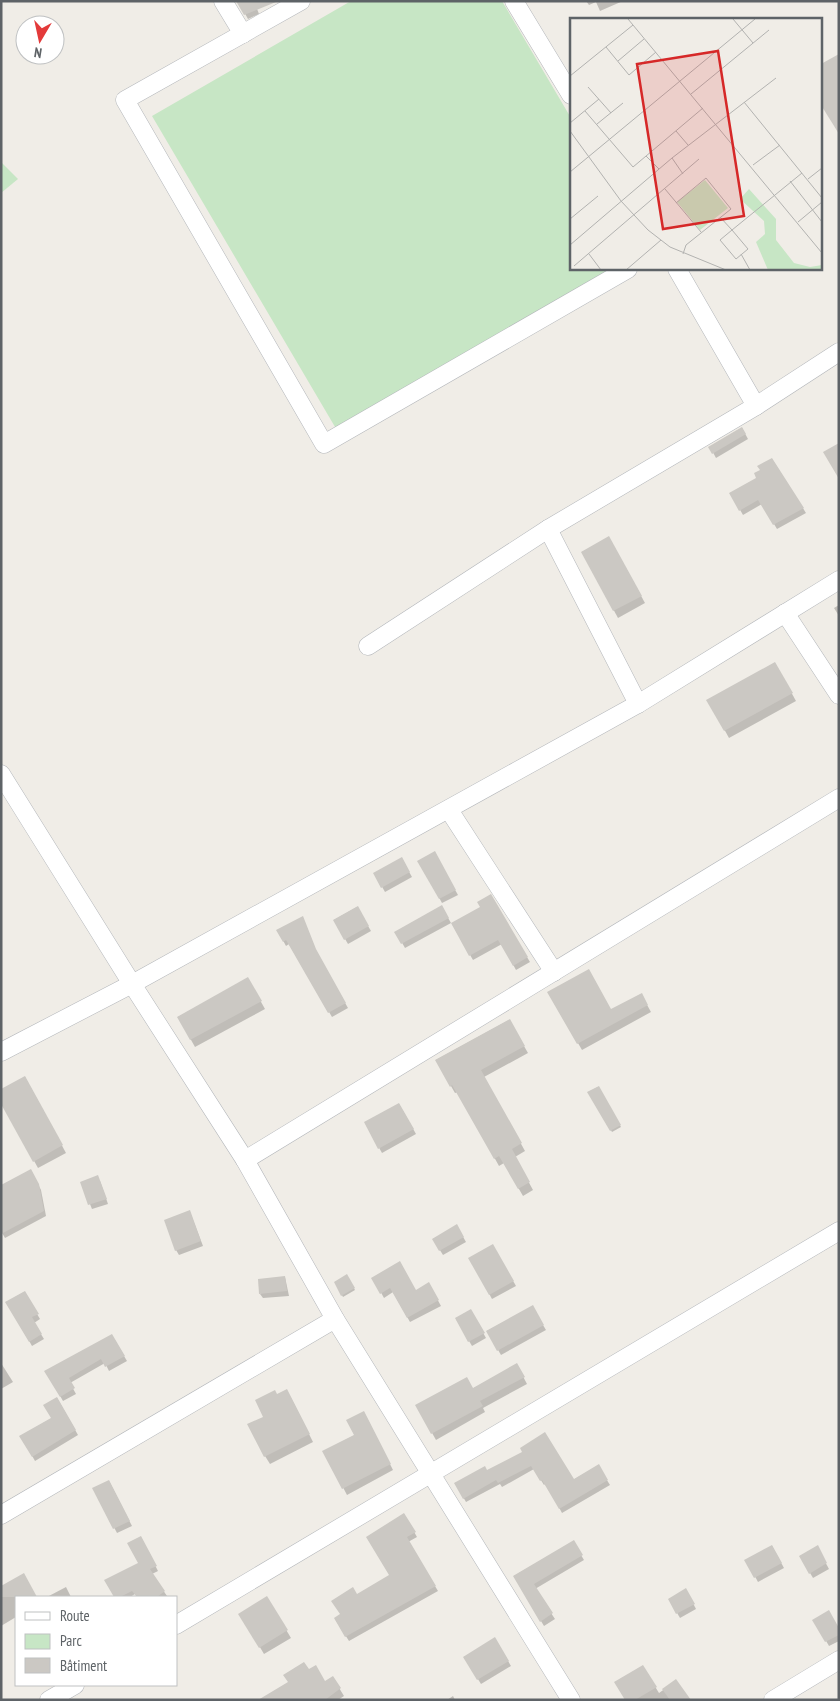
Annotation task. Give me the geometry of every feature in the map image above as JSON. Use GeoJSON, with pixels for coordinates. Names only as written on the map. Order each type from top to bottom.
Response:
{"type":"FeatureCollection","features":[{"type":"Feature","properties":{"kind":"street"},"geometry":{"type":"LineString","coordinates":[[222,1],[243,34]]}},
{"type":"Feature","properties":{"kind":"street"},"geometry":{"type":"LineString","coordinates":[[301,1],[125,100],[324,444],[626,270]]}},
{"type":"Feature","properties":{"kind":"street"},"geometry":{"type":"LineString","coordinates":[[514,1],[570,93]]}},
{"type":"Feature","properties":{"kind":"street"},"geometry":{"type":"LineString","coordinates":[[678,270],[756,406]]}},
{"type":"Feature","properties":{"kind":"street"},"geometry":{"type":"LineString","coordinates":[[368,646],[548,529],[756,406],[839,352]]}},
{"type":"Feature","properties":{"kind":"street"},"geometry":{"type":"LineString","coordinates":[[548,529],[638,704]]}},
{"type":"Feature","properties":{"kind":"street"},"geometry":{"type":"LineString","coordinates":[[1,1052],[132,984],[638,704],[839,580]]}},
{"type":"Feature","properties":{"kind":"street"},"geometry":{"type":"LineString","coordinates":[[784,613],[839,695]]}},
{"type":"Feature","properties":{"kind":"street"},"geometry":{"type":"LineString","coordinates":[[1,774],[245,1160],[335,1319],[570,1700]]}},
{"type":"Feature","properties":{"kind":"street"},"geometry":{"type":"LineString","coordinates":[[245,1160],[839,798]]}},
{"type":"Feature","properties":{"kind":"street"},"geometry":{"type":"LineString","coordinates":[[449,810],[554,972]]}},
{"type":"Feature","properties":{"kind":"street"},"geometry":{"type":"LineString","coordinates":[[178,1624],[839,1231]]}},
{"type":"Feature","properties":{"kind":"street"},"geometry":{"type":"LineString","coordinates":[[1,1515],[335,1319]]}},
{"type":"Feature","properties":{"kind":"street"},"geometry":{"type":"LineString","coordinates":[[774,1700],[839,1660]]}},
{"type":"Feature","properties":{"kind":"street"},"geometry":{"type":"LineString","coordinates":[[49,1700],[72,1686]]}},
{"type":"Feature","properties":{"kind":"green space"},"geometry":{"type":"Polygon","coordinates":[[[351,1],[502,1],[570,116],[570,270],[618,270],[338,432],[152,116],[351,1]]]}},
{"type":"Feature","properties":{"kind":"green space"},"geometry":{"type":"Polygon","coordinates":[[[1,162],[18,179],[1,193],[1,162]]]}},
{"type":"Feature","properties":{"kind":"building"},"geometry":{"type":"Polygon","coordinates":[[[236,1],[275,1],[276,2],[244,15],[236,1]]]}},
{"type":"Feature","properties":{"kind":"building"},"geometry":{"type":"Polygon","coordinates":[[[839,54],[839,134],[822,107],[822,63],[839,54]]]}},
{"type":"Feature","properties":{"kind":"building"},"geometry":{"type":"Polygon","coordinates":[[[742,427],[746,434],[712,454],[708,447],[742,427]]]}},
{"type":"Feature","properties":{"kind":"building"},"geometry":{"type":"Polygon","coordinates":[[[839,443],[839,479],[823,452],[839,443]]]}},
{"type":"Feature","properties":{"kind":"building"},"geometry":{"type":"Polygon","coordinates":[[[772,458],[804,508],[773,525],[758,500],[739,511],[729,493],[756,478],[754,473],[760,470],[757,466],[772,458]]]}},
{"type":"Feature","properties":{"kind":"building"},"geometry":{"type":"Polygon","coordinates":[[[609,536],[642,596],[613,611],[581,552],[609,536]]]}},
{"type":"Feature","properties":{"kind":"building"},"geometry":{"type":"Polygon","coordinates":[[[775,662],[793,693],[724,731],[706,700],[775,662]]]}},
{"type":"Feature","properties":{"kind":"building"},"geometry":{"type":"Polygon","coordinates":[[[435,851],[456,890],[439,899],[417,861],[435,851]]]}},
{"type":"Feature","properties":{"kind":"building"},"geometry":{"type":"Polygon","coordinates":[[[402,857],[410,872],[381,888],[373,873],[402,857]]]}},
{"type":"Feature","properties":{"kind":"building"},"geometry":{"type":"Polygon","coordinates":[[[491,894],[528,957],[513,966],[498,940],[469,956],[451,923],[480,907],[477,902],[491,894]]]}},
{"type":"Feature","properties":{"kind":"building"},"geometry":{"type":"Polygon","coordinates":[[[442,905],[449,918],[401,944],[394,932],[442,905]]]}},
{"type":"Feature","properties":{"kind":"building"},"geometry":{"type":"Polygon","coordinates":[[[358,906],[369,926],[344,940],[333,920],[358,906]]]}},
{"type":"Feature","properties":{"kind":"building"},"geometry":{"type":"Polygon","coordinates":[[[303,916],[316,949],[346,1003],[328,1013],[286,940],[283,942],[276,930],[303,916]]]}},
{"type":"Feature","properties":{"kind":"building"},"geometry":{"type":"Polygon","coordinates":[[[589,969],[611,1009],[642,993],[648,1005],[577,1044],[547,992],[589,969]]]}},
{"type":"Feature","properties":{"kind":"building"},"geometry":{"type":"Polygon","coordinates":[[[248,977],[262,1001],[190,1040],[177,1017],[248,977]]]}},
{"type":"Feature","properties":{"kind":"building"},"geometry":{"type":"Polygon","coordinates":[[[510,1019],[525,1046],[481,1070],[522,1143],[512,1149],[530,1182],[518,1189],[499,1156],[494,1159],[452,1085],[450,1087],[435,1060],[510,1019]]]}},
{"type":"Feature","properties":{"kind":"building"},"geometry":{"type":"Polygon","coordinates":[[[25,1076],[63,1145],[33,1162],[1,1104],[1,1089],[25,1076]]]}},
{"type":"Feature","properties":{"kind":"building"},"geometry":{"type":"Polygon","coordinates":[[[599,1086],[621,1125],[610,1131],[587,1092],[599,1086]]]}},
{"type":"Feature","properties":{"kind":"building"},"geometry":{"type":"Polygon","coordinates":[[[399,1103],[414,1129],[378,1149],[364,1122],[399,1103]]]}},
{"type":"Feature","properties":{"kind":"building"},"geometry":{"type":"Polygon","coordinates":[[[31,1169],[39,1184],[44,1211],[1,1234],[1,1185],[31,1169]]]}},
{"type":"Feature","properties":{"kind":"building"},"geometry":{"type":"Polygon","coordinates":[[[98,1175],[107,1199],[88,1205],[80,1182],[98,1175]]]}},
{"type":"Feature","properties":{"kind":"building"},"geometry":{"type":"Polygon","coordinates":[[[190,1210],[201,1241],[175,1251],[164,1220],[190,1210]]]}},
{"type":"Feature","properties":{"kind":"building"},"geometry":{"type":"Polygon","coordinates":[[[457,1224],[464,1237],[439,1251],[432,1239],[457,1224]]]}},
{"type":"Feature","properties":{"kind":"building"},"geometry":{"type":"Polygon","coordinates":[[[493,1244],[514,1281],[489,1295],[468,1258],[493,1244]]]}},
{"type":"Feature","properties":{"kind":"building"},"geometry":{"type":"Polygon","coordinates":[[[400,1261],[416,1290],[429,1282],[439,1300],[407,1318],[390,1288],[380,1294],[371,1278],[400,1261]]]}},
{"type":"Feature","properties":{"kind":"building"},"geometry":{"type":"Polygon","coordinates":[[[347,1274],[355,1288],[341,1296],[334,1282],[347,1274]]]}},
{"type":"Feature","properties":{"kind":"building"},"geometry":{"type":"Polygon","coordinates":[[[285,1276],[287,1291],[259,1294],[258,1279],[285,1276]]]}},
{"type":"Feature","properties":{"kind":"building"},"geometry":{"type":"Polygon","coordinates":[[[25,1291],[39,1314],[32,1317],[42,1334],[29,1342],[5,1302],[25,1291]]]}},
{"type":"Feature","properties":{"kind":"building"},"geometry":{"type":"Polygon","coordinates":[[[533,1305],[544,1325],[497,1351],[486,1331],[533,1305]]]}},
{"type":"Feature","properties":{"kind":"building"},"geometry":{"type":"Polygon","coordinates":[[[471,1309],[485,1333],[468,1342],[455,1318],[471,1309]]]}},
{"type":"Feature","properties":{"kind":"building"},"geometry":{"type":"Polygon","coordinates":[[[112,1334],[125,1356],[105,1367],[101,1359],[69,1378],[75,1388],[60,1397],[44,1371],[112,1334]]]}},
{"type":"Feature","properties":{"kind":"building"},"geometry":{"type":"Polygon","coordinates":[[[517,1363],[525,1377],[480,1401],[483,1406],[431,1434],[415,1405],[467,1377],[473,1388],[517,1363]]]}},
{"type":"Feature","properties":{"kind":"building"},"geometry":{"type":"Polygon","coordinates":[[[287,1389],[310,1434],[264,1457],[247,1424],[263,1417],[255,1400],[275,1390],[277,1394],[287,1389]]]}},
{"type":"Feature","properties":{"kind":"building"},"geometry":{"type":"Polygon","coordinates":[[[57,1397],[76,1430],[32,1457],[19,1436],[51,1418],[43,1405],[57,1397]]]}},
{"type":"Feature","properties":{"kind":"building"},"geometry":{"type":"Polygon","coordinates":[[[364,1411],[391,1464],[342,1489],[322,1451],[354,1435],[346,1420],[364,1411]]]}},
{"type":"Feature","properties":{"kind":"building"},"geometry":{"type":"Polygon","coordinates":[[[545,1432],[574,1479],[599,1464],[608,1480],[559,1509],[542,1480],[540,1481],[531,1466],[498,1483],[496,1480],[463,1499],[454,1483],[485,1466],[487,1470],[522,1452],[520,1448],[545,1432]]]}},
{"type":"Feature","properties":{"kind":"building"},"geometry":{"type":"Polygon","coordinates":[[[109,1480],[130,1521],[113,1529],[92,1488],[109,1480]]]}},
{"type":"Feature","properties":{"kind":"building"},"geometry":{"type":"Polygon","coordinates":[[[404,1513],[416,1532],[407,1537],[436,1586],[345,1637],[334,1618],[340,1614],[331,1601],[353,1587],[357,1594],[389,1575],[366,1537],[404,1513]]]}},
{"type":"Feature","properties":{"kind":"building"},"geometry":{"type":"Polygon","coordinates":[[[141,1536],[157,1566],[150,1569],[165,1591],[158,1596],[136,1596],[132,1591],[122,1596],[113,1596],[104,1580],[138,1563],[127,1543],[141,1536]]]}},
{"type":"Feature","properties":{"kind":"building"},"geometry":{"type":"Polygon","coordinates":[[[574,1540],[583,1555],[534,1584],[553,1613],[540,1622],[513,1576],[574,1540]]]}},
{"type":"Feature","properties":{"kind":"building"},"geometry":{"type":"Polygon","coordinates":[[[772,1545],[782,1563],[754,1578],[744,1560],[772,1545]]]}},
{"type":"Feature","properties":{"kind":"building"},"geometry":{"type":"Polygon","coordinates":[[[818,1545],[827,1563],[809,1574],[799,1556],[818,1545]]]}},
{"type":"Feature","properties":{"kind":"building"},"geometry":{"type":"Polygon","coordinates":[[[24,1573],[36,1596],[1,1597],[1,1586],[24,1573]]]}},
{"type":"Feature","properties":{"kind":"building"},"geometry":{"type":"Polygon","coordinates":[[[686,1588],[695,1604],[676,1614],[668,1599],[686,1588]]]}},
{"type":"Feature","properties":{"kind":"building"},"geometry":{"type":"Polygon","coordinates":[[[267,1596],[288,1630],[259,1648],[238,1614],[267,1596]]]}},
{"type":"Feature","properties":{"kind":"building"},"geometry":{"type":"Polygon","coordinates":[[[829,1610],[839,1628],[839,1635],[825,1642],[812,1620],[829,1610]]]}},
{"type":"Feature","properties":{"kind":"building"},"geometry":{"type":"Polygon","coordinates":[[[495,1637],[509,1661],[477,1680],[463,1657],[495,1637]]]}},
{"type":"Feature","properties":{"kind":"building"},"geometry":{"type":"Polygon","coordinates":[[[304,1662],[309,1669],[316,1665],[325,1681],[333,1676],[341,1688],[325,1700],[258,1700],[288,1682],[283,1675],[304,1662]]]}},
{"type":"Feature","properties":{"kind":"building"},"geometry":{"type":"Polygon","coordinates":[[[643,1665],[657,1687],[635,1700],[625,1700],[614,1682],[643,1665]]]}},
{"type":"Feature","properties":{"kind":"building"},"geometry":{"type":"Polygon","coordinates":[[[676,1679],[691,1700],[670,1700],[662,1689],[676,1679]]]}}]}
